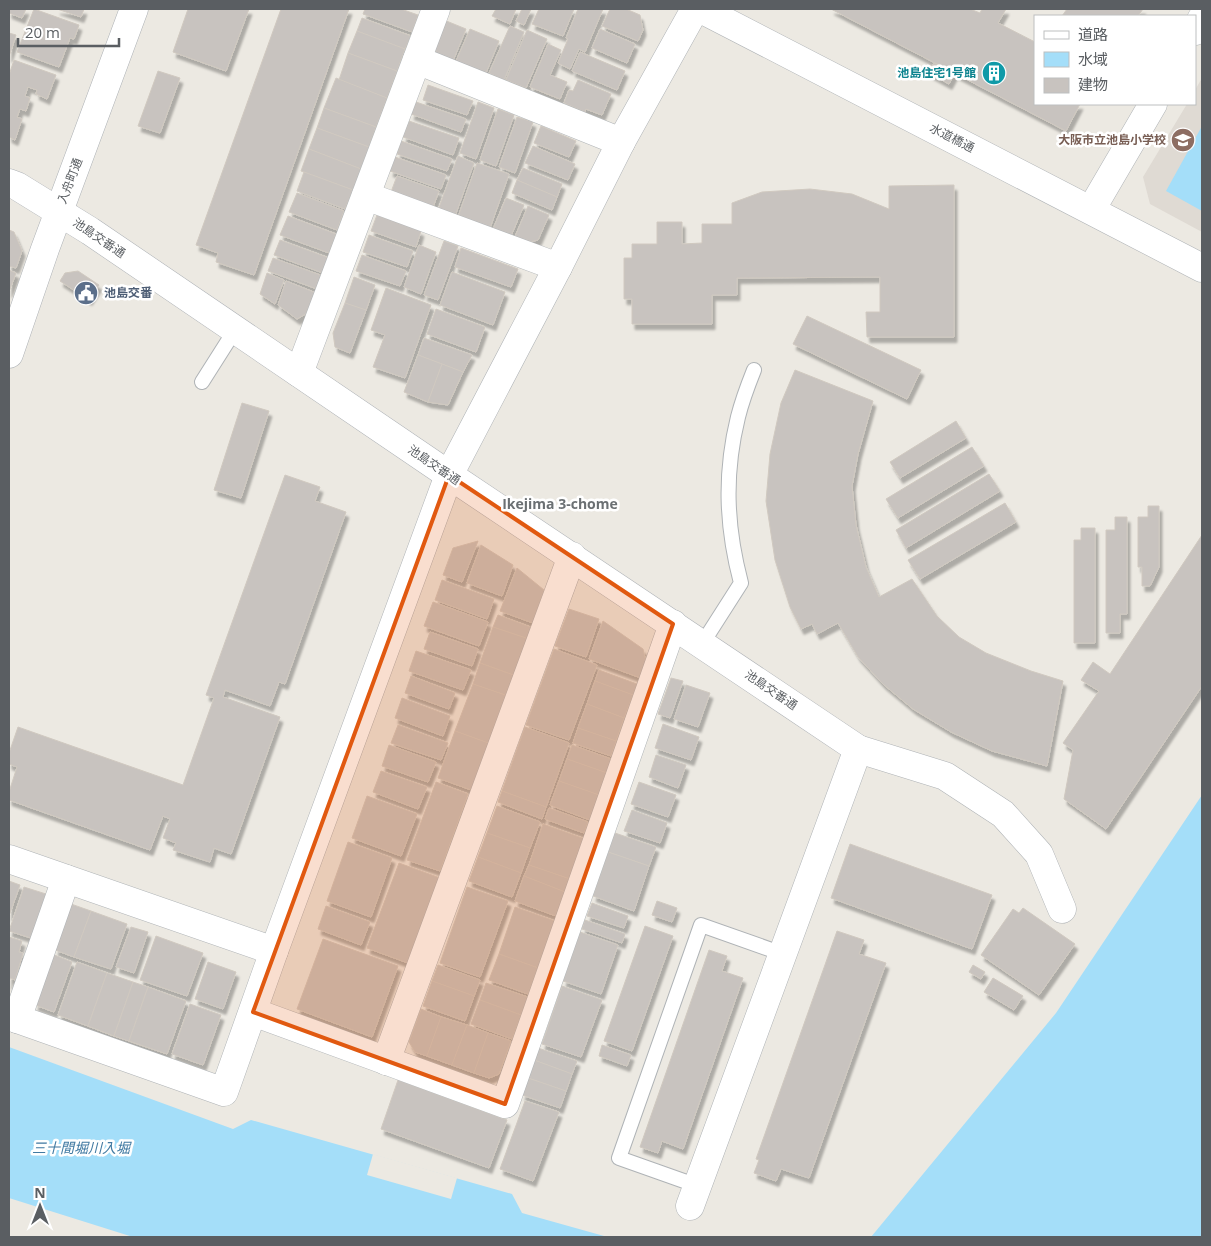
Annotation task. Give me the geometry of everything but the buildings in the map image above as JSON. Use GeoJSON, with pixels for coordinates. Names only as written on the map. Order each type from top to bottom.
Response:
{"type":"FeatureCollection","features":[{"type":"Feature","properties":{"kind":"street","name":"入舟町通"},"geometry":{"type":"LineString","coordinates":[[9,354],[45,249],[134,9]]}},
{"type":"Feature","properties":{"kind":"street"},"geometry":{"type":"LineString","coordinates":[[299,373],[436,9]]}},
{"type":"Feature","properties":{"kind":"street"},"geometry":{"type":"LineString","coordinates":[[66,879],[13,1017],[224,1092],[449,475],[621,142],[695,9]]}},
{"type":"Feature","properties":{"kind":"street","name":"水道橋通"},"geometry":{"type":"LineString","coordinates":[[701,9],[1202,268]]}},
{"type":"Feature","properties":{"kind":"street"},"geometry":{"type":"LineString","coordinates":[[1196,29],[1202,18]]}},
{"type":"Feature","properties":{"kind":"street"},"geometry":{"type":"LineString","coordinates":[[417,60],[621,142]]}},
{"type":"Feature","properties":{"kind":"street"},"geometry":{"type":"LineString","coordinates":[[1091,210],[1152,105]]}},
{"type":"Feature","properties":{"kind":"street","name":"池島交番通"},"geometry":{"type":"LineString","coordinates":[[9,183],[59,211],[858,749],[945,776],[1003,814],[1039,854],[1062,909]]}},
{"type":"Feature","properties":{"kind":"street"},"geometry":{"type":"LineString","coordinates":[[366,196],[558,267]]}},
{"type":"Feature","properties":{"kind":"street"},"geometry":{"type":"LineString","coordinates":[[386,1061],[572,556]]}},
{"type":"Feature","properties":{"kind":"street"},"geometry":{"type":"LineString","coordinates":[[253,1012],[505,1104],[673,624]]}},
{"type":"Feature","properties":{"kind":"street"},"geometry":{"type":"LineString","coordinates":[[694,1196],[858,749]]}},
{"type":"Feature","properties":{"kind":"street"},"geometry":{"type":"LineString","coordinates":[[9,859],[274,951]]}},
{"type":"Feature","properties":{"kind":"lane"},"geometry":{"type":"LineString","coordinates":[[202,382],[235,330]]}},
{"type":"Feature","properties":{"kind":"lane"},"geometry":{"type":"LineString","coordinates":[[702,644],[741,583],[730,537],[728,486],[733,437],[738,415],[754,370]]}},
{"type":"Feature","properties":{"kind":"lane"},"geometry":{"type":"LineString","coordinates":[[694,1196],[619,1158],[701,925],[783,954]]}},
{"type":"Feature","properties":{"kind":"highlighted area"},"geometry":{"type":"Polygon","coordinates":[[[449,475],[673,624],[505,1104],[253,1012],[449,475]]]}},
{"type":"Feature","properties":{"kind":"shaded area","name":"大阪市立池島小学校"},"geometry":{"type":"Polygon","coordinates":[[[1202,78],[1202,232],[1150,204],[1143,177],[1186,105],[1196,105],[1196,88],[1202,78]]]}},
{"type":"Feature","properties":{"kind":"water"},"geometry":{"type":"Polygon","coordinates":[[[1202,126],[1202,211],[1166,191],[1202,126]]]}},
{"type":"Feature","properties":{"kind":"water"},"geometry":{"type":"Polygon","coordinates":[[[1202,795],[1202,1237],[871,1237],[1056,1013],[1202,795]]]}},
{"type":"Feature","properties":{"kind":"water","name":"三十間堀川入堀"},"geometry":{"type":"Polygon","coordinates":[[[9,1047],[233,1129],[251,1120],[512,1194],[522,1213],[604,1236],[620,1237],[133,1237],[9,1198],[9,1047]]]}},
{"type":"Feature","properties":{"kind":"pier"},"geometry":{"type":"Polygon","coordinates":[[[373,1154],[457,1178],[451,1199],[367,1175],[373,1154]]]}},
{"type":"Feature","properties":{"kind":"place","name":"池島住宅1号館"},"geometry":{"type":"Point","coordinates":[994,73]}},
{"type":"Feature","properties":{"kind":"place","name":"大阪市立池島小学校"},"geometry":{"type":"Point","coordinates":[1183,140]}},
{"type":"Feature","properties":{"kind":"place","name":"池島交番"},"geometry":{"type":"Point","coordinates":[86,293]}},
{"type":"Feature","properties":{"kind":"district","name":"Ikejima 3-chome"},"geometry":{"type":"Point","coordinates":[560,504]}}]}
